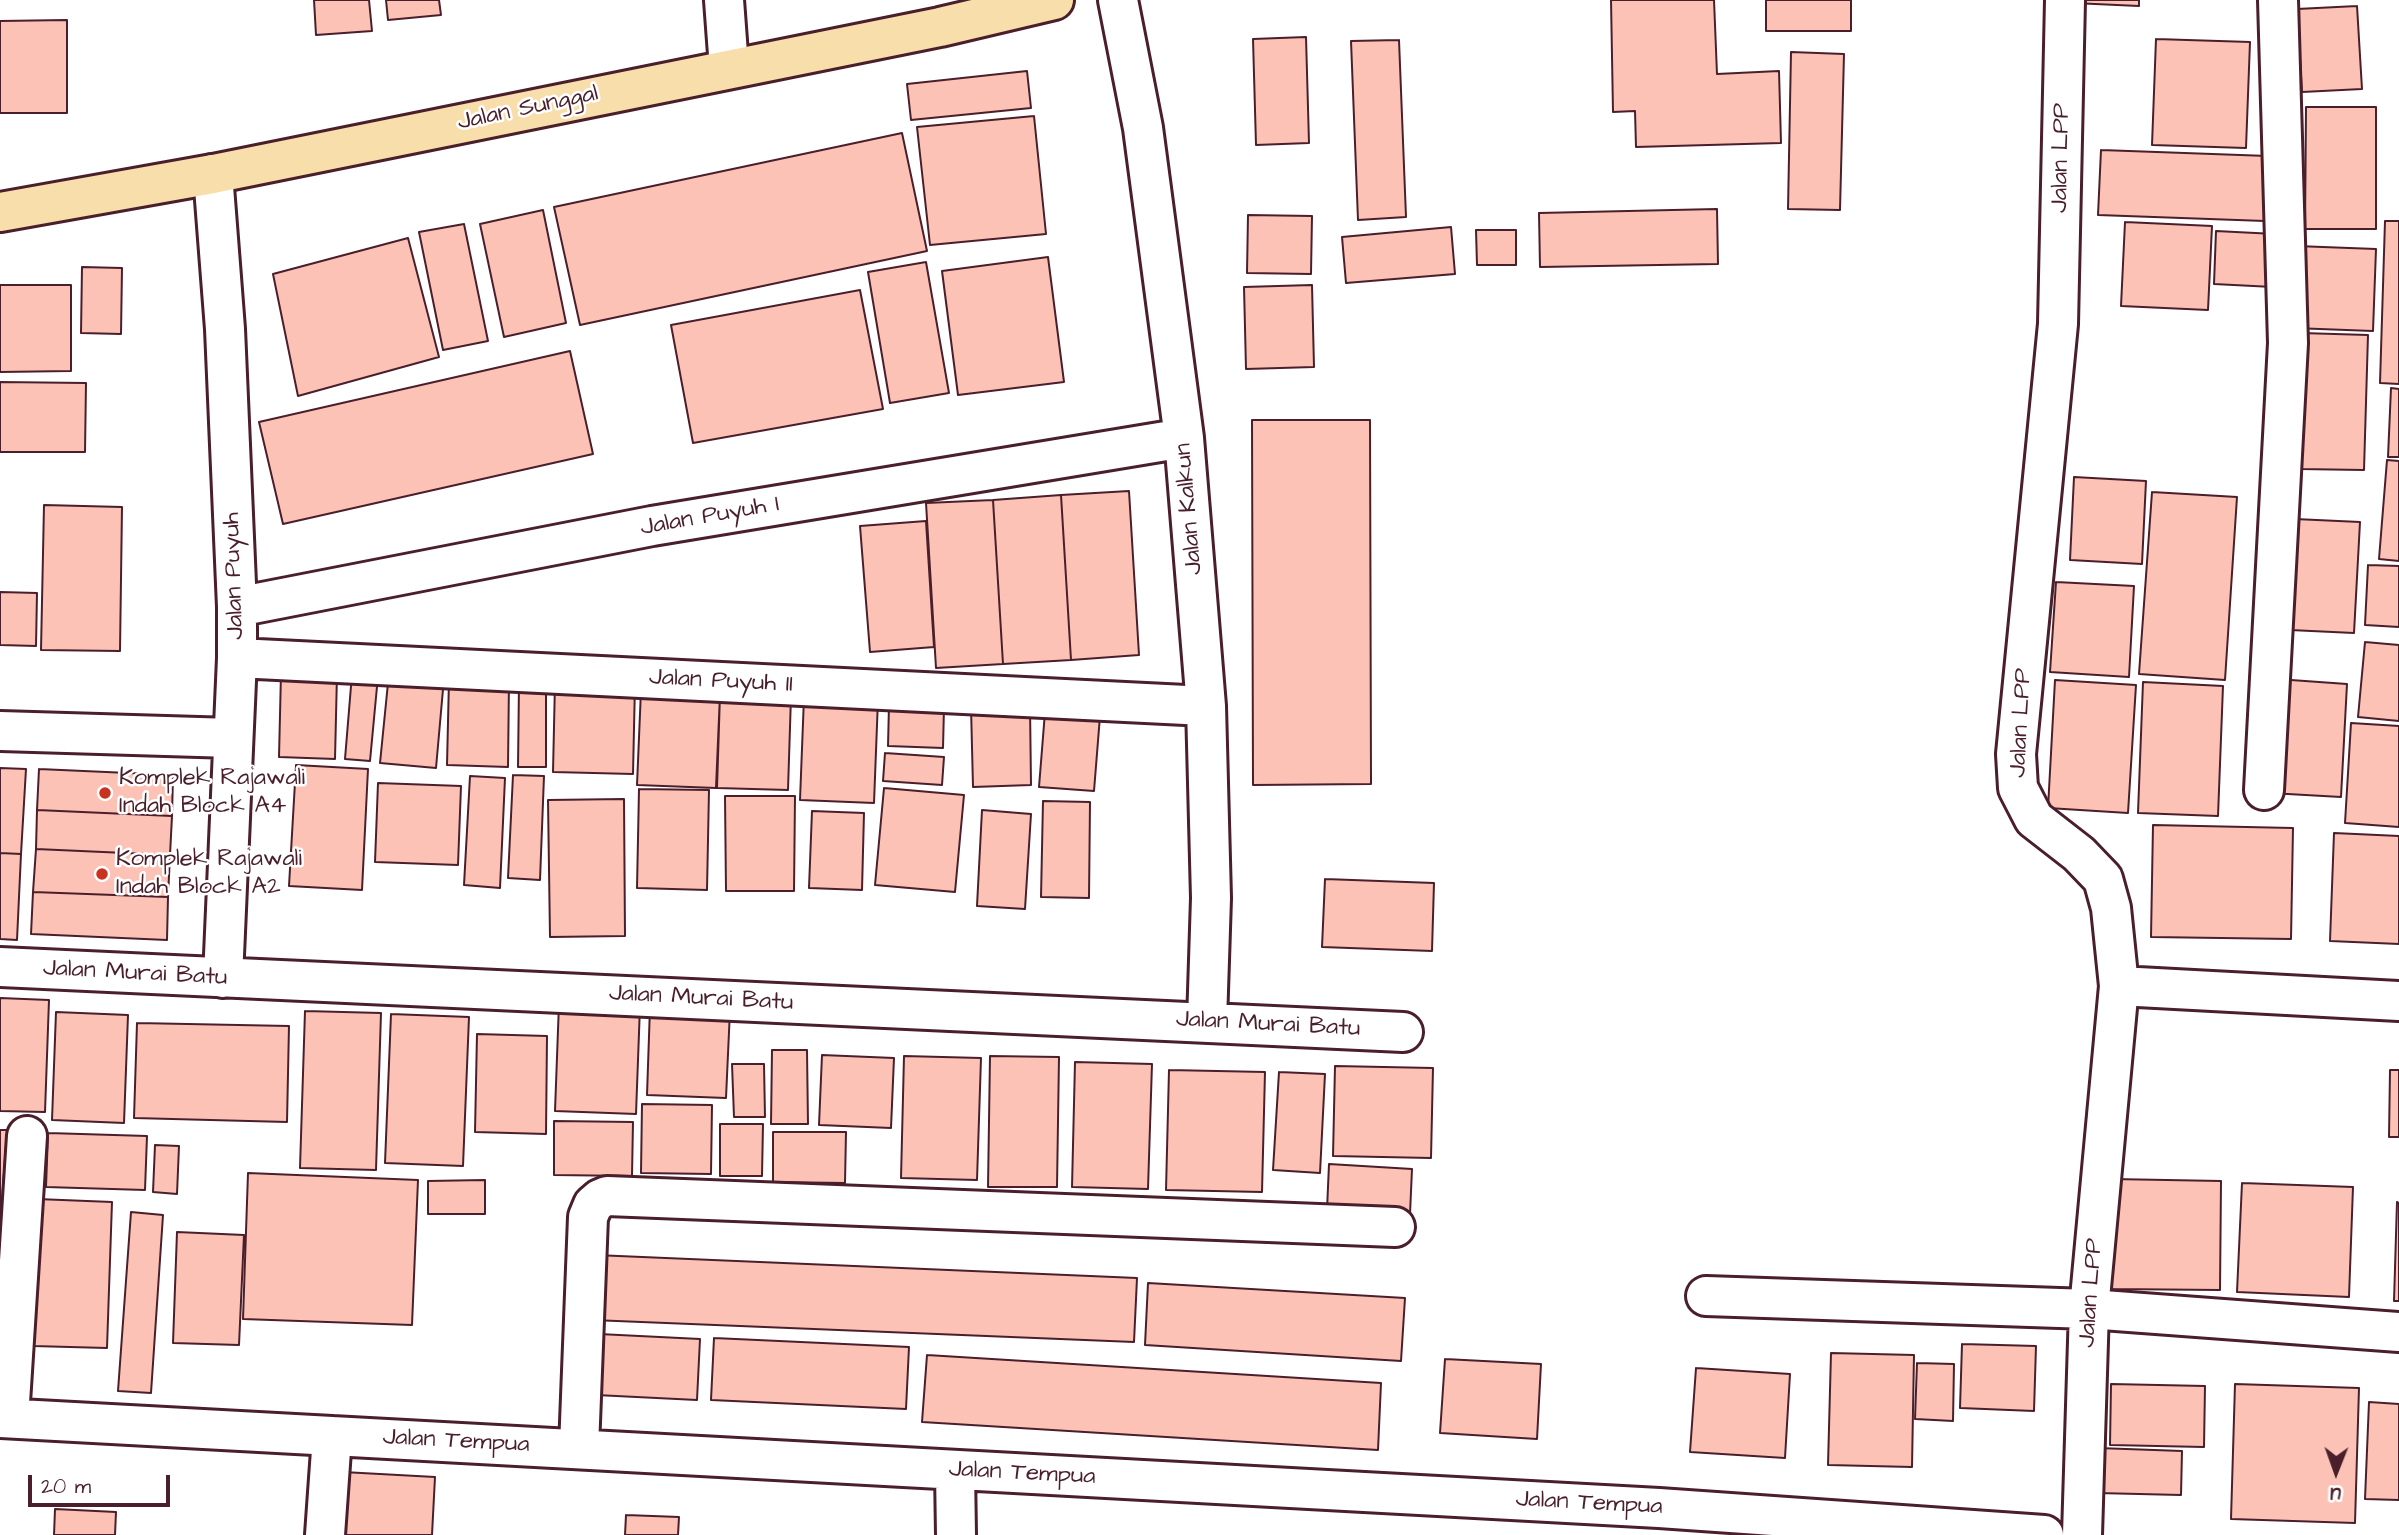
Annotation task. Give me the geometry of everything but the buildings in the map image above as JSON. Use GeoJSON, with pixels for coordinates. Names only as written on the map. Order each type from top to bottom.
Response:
{"type":"FeatureCollection","features":[{"type":"Feature","properties":{"kind":"main road","name":"Jalan Sunggal"},"geometry":{"type":"LineString","coordinates":[[0,212],[213,174],[940,27],[1054,0]]}},
{"type":"Feature","properties":{"kind":"street"},"geometry":{"type":"LineString","coordinates":[[724,0],[729,68]]}},
{"type":"Feature","properties":{"kind":"street","name":"Jalan Kalkun"},"geometry":{"type":"LineString","coordinates":[[1118,0],[1143,128],[1184,438],[1206,706],[1211,898],[1207,1022]]}},
{"type":"Feature","properties":{"kind":"street","name":"Jalan LPP"},"geometry":{"type":"LineString","coordinates":[[2065,0],[2058,324],[2015,754],[2018,788],[2034,818],[2079,854],[2103,879],[2111,908],[2119,986],[2090,1309],[2082,1535]]}},
{"type":"Feature","properties":{"kind":"street"},"geometry":{"type":"LineString","coordinates":[[2264,790],[2288,343],[2278,0]]}},
{"type":"Feature","properties":{"kind":"street","name":"Jalan Puyuh"},"geometry":{"type":"LineString","coordinates":[[213,174],[225,329],[237,607],[223,978]]}},
{"type":"Feature","properties":{"kind":"street","name":"Jalan Puyuh I"},"geometry":{"type":"LineString","coordinates":[[237,607],[652,526],[1184,438]]}},
{"type":"Feature","properties":{"kind":"street","name":"Jalan Puyuh II"},"geometry":{"type":"LineString","coordinates":[[237,658],[1206,706]]}},
{"type":"Feature","properties":{"kind":"street"},"geometry":{"type":"LineString","coordinates":[[0,731],[232,738]]}},
{"type":"Feature","properties":{"kind":"street","name":"Jalan Murai Batu"},"geometry":{"type":"LineString","coordinates":[[0,967],[1402,1032]]}},
{"type":"Feature","properties":{"kind":"street"},"geometry":{"type":"LineString","coordinates":[[2119,986],[2399,1000]]}},
{"type":"Feature","properties":{"kind":"street"},"geometry":{"type":"LineString","coordinates":[[5,1418],[27,1136]]}},
{"type":"Feature","properties":{"kind":"street"},"geometry":{"type":"LineString","coordinates":[[579,1448],[588,1217],[593,1205],[607,1196],[1395,1227]]}},
{"type":"Feature","properties":{"kind":"street"},"geometry":{"type":"LineString","coordinates":[[1706,1296],[2090,1309],[2399,1332]]}},
{"type":"Feature","properties":{"kind":"street","name":"Jalan Tempua"},"geometry":{"type":"LineString","coordinates":[[5,1418],[955,1471],[1659,1521],[2044,1535]]}},
{"type":"Feature","properties":{"kind":"street"},"geometry":{"type":"LineString","coordinates":[[325,1535],[332,1436]]}},
{"type":"Feature","properties":{"kind":"street"},"geometry":{"type":"LineString","coordinates":[[955,1471],[956,1535]]}},
{"type":"Feature","properties":{"kind":"place","name":"Komplek Rajawali Indah Block A4"},"geometry":{"type":"Point","coordinates":[105,793]}},
{"type":"Feature","properties":{"kind":"place","name":"Komplek Rajawali Indah Block A2"},"geometry":{"type":"Point","coordinates":[102,874]}}]}
